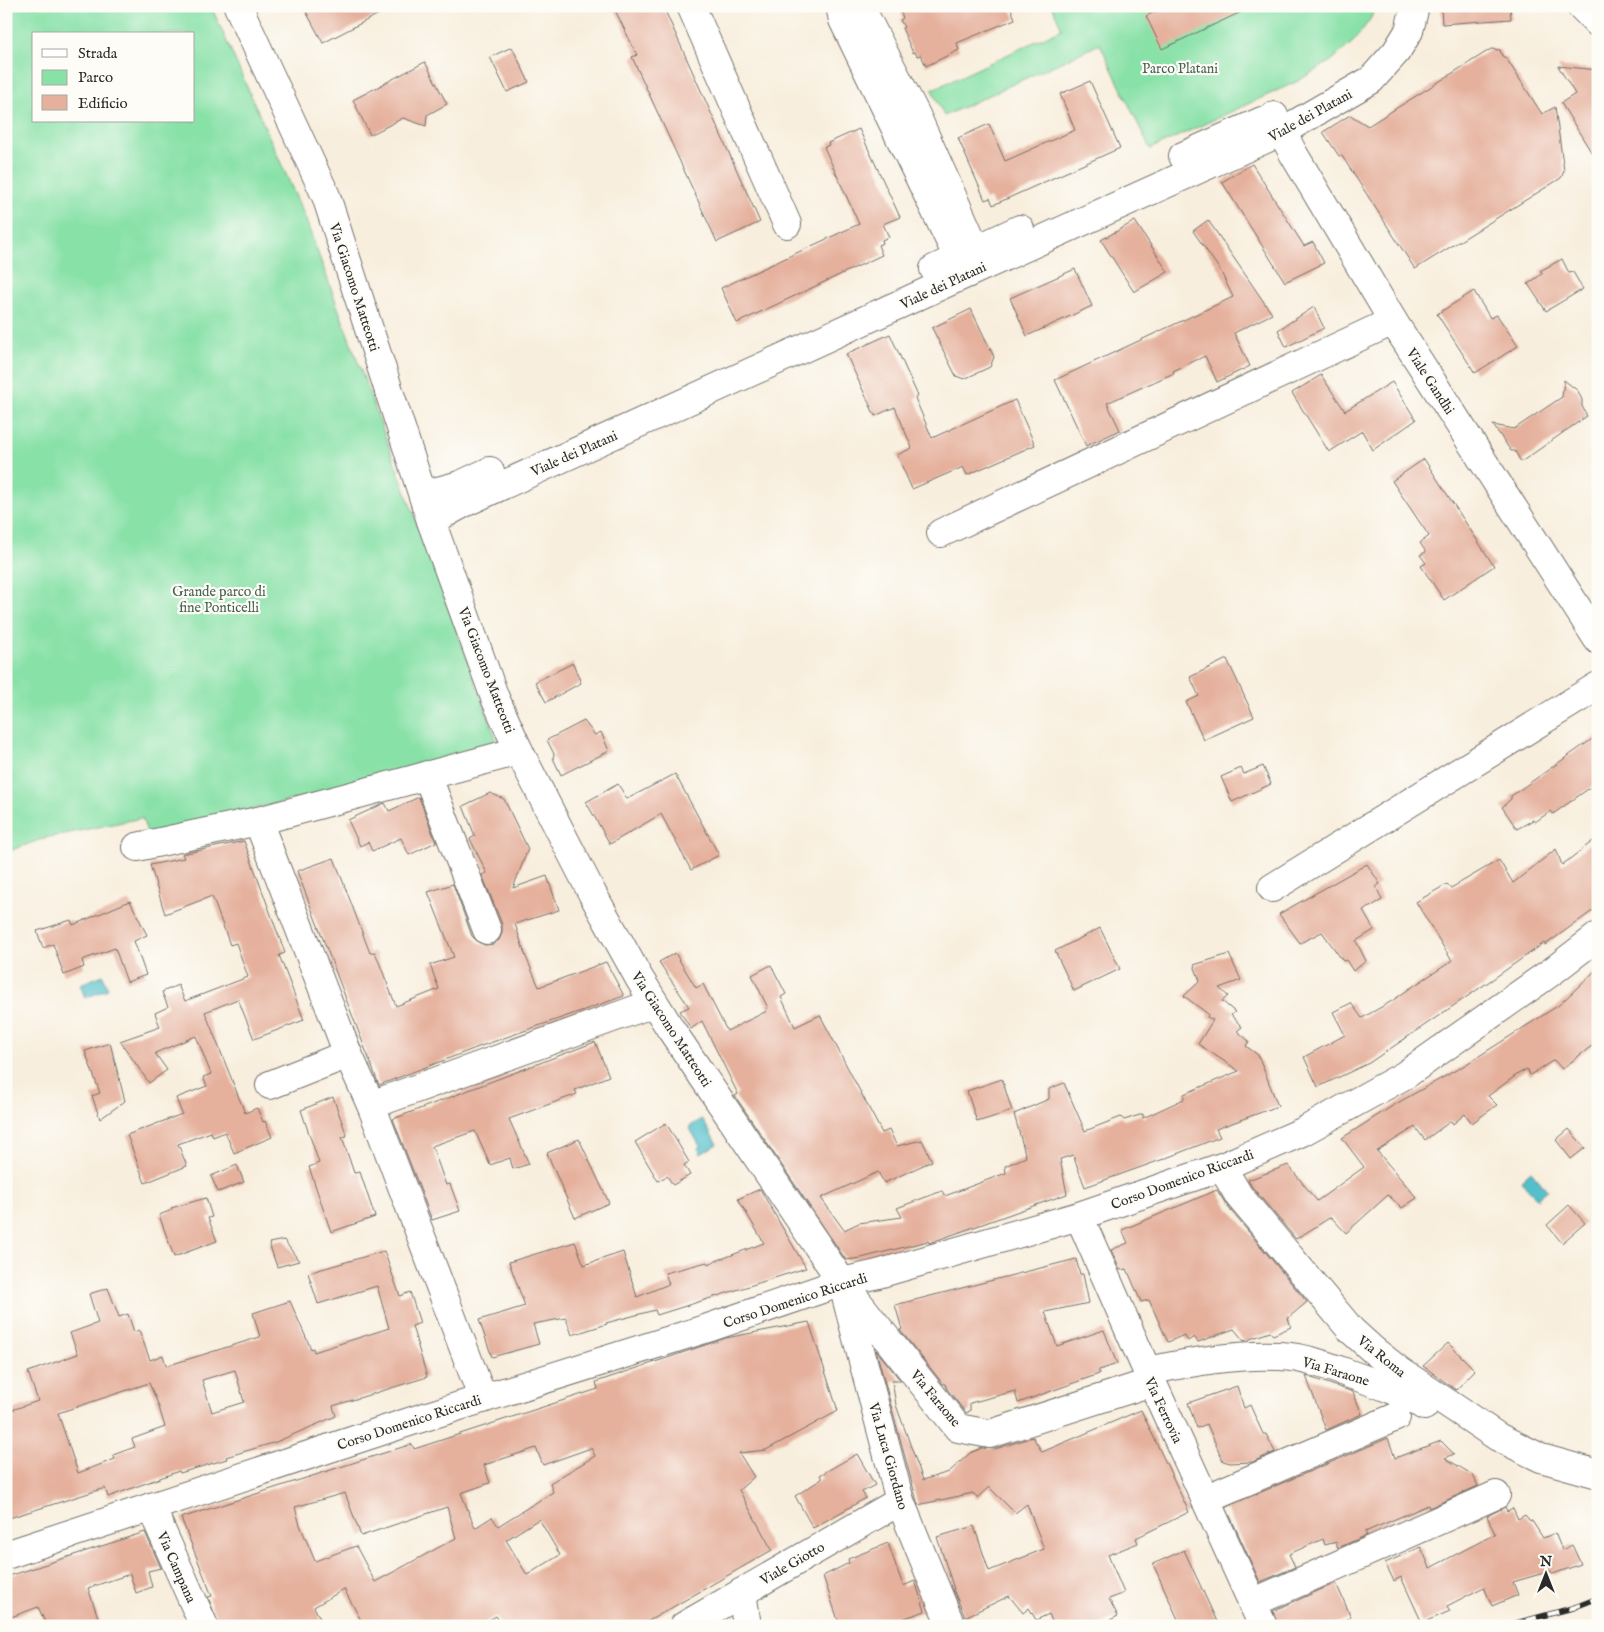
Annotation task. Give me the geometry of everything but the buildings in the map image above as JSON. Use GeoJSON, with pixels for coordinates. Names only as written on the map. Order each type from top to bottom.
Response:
{"type":"FeatureCollection","features":[{"type":"Feature","properties":{"kind":"street","name":"Via Giacomo Matteotti"},"geometry":{"type":"LineString","coordinates":[[238,6],[326,196],[423,495],[495,698],[518,751],[592,893],[654,1003],[842,1282]]}},
{"type":"Feature","properties":{"kind":"street"},"geometry":{"type":"LineString","coordinates":[[691,6],[787,224]]}},
{"type":"Feature","properties":{"kind":"street"},"geometry":{"type":"LineString","coordinates":[[840,6],[843,20],[971,261]]}},
{"type":"Feature","properties":{"kind":"street"},"geometry":{"type":"LineString","coordinates":[[863,6],[864,14],[916,115],[971,261]]}},
{"type":"Feature","properties":{"kind":"street","name":"Viale dei Platani"},"geometry":{"type":"LineString","coordinates":[[1277,124],[1346,76],[1370,56],[1393,24],[1397,6]]}},
{"type":"Feature","properties":{"kind":"street","name":"Viale dei Platani"},"geometry":{"type":"LineString","coordinates":[[432,521],[466,502],[971,261],[1371,80],[1396,52],[1409,31],[1415,6]]}},
{"type":"Feature","properties":{"kind":"street"},"geometry":{"type":"LineString","coordinates":[[1581,6],[1598,23]]}},
{"type":"Feature","properties":{"kind":"street","name":"Viale Gandhi"},"geometry":{"type":"LineString","coordinates":[[1277,124],[1393,322],[1598,640]]}},
{"type":"Feature","properties":{"kind":"street","name":"Viale dei Platani"},"geometry":{"type":"LineString","coordinates":[[423,495],[460,485],[925,273],[971,261]]}},
{"type":"Feature","properties":{"kind":"street"},"geometry":{"type":"LineString","coordinates":[[940,533],[1393,322]]}},
{"type":"Feature","properties":{"kind":"street"},"geometry":{"type":"LineString","coordinates":[[1272,888],[1598,686]]}},
{"type":"Feature","properties":{"kind":"street"},"geometry":{"type":"LineString","coordinates":[[136,847],[258,821],[518,751]]}},
{"type":"Feature","properties":{"kind":"street"},"geometry":{"type":"LineString","coordinates":[[427,775],[487,930]]}},
{"type":"Feature","properties":{"kind":"street"},"geometry":{"type":"LineString","coordinates":[[258,821],[348,1054],[371,1105],[483,1399]]}},
{"type":"Feature","properties":{"kind":"street","name":"Corso Domenico Riccardi"},"geometry":{"type":"LineString","coordinates":[[6,1555],[483,1399],[708,1328],[842,1282],[878,1274],[1079,1216],[1222,1167],[1302,1132],[1404,1075],[1554,970],[1598,936]]}},
{"type":"Feature","properties":{"kind":"street"},"geometry":{"type":"LineString","coordinates":[[371,1105],[654,1003]]}},
{"type":"Feature","properties":{"kind":"street"},"geometry":{"type":"LineString","coordinates":[[270,1085],[348,1054]]}},
{"type":"Feature","properties":{"kind":"street","name":"Via Roma"},"geometry":{"type":"LineString","coordinates":[[1222,1167],[1239,1196],[1351,1330],[1373,1350],[1400,1372],[1498,1437],[1541,1458],[1598,1474]]}},
{"type":"Feature","properties":{"kind":"street","name":"Via Ferrovia"},"geometry":{"type":"LineString","coordinates":[[1079,1216],[1149,1377],[1258,1614],[1496,1495]]}},
{"type":"Feature","properties":{"kind":"street","name":"Via Faraone"},"geometry":{"type":"LineString","coordinates":[[842,1282],[958,1428],[972,1432],[990,1434],[1192,1362],[1235,1357],[1281,1356],[1317,1363],[1399,1392],[1419,1402],[1505,1460]]}},
{"type":"Feature","properties":{"kind":"street","name":"Via Luca Giordano"},"geometry":{"type":"LineString","coordinates":[[842,1282],[900,1501],[951,1626]]}},
{"type":"Feature","properties":{"kind":"street"},"geometry":{"type":"LineString","coordinates":[[1205,1499],[1396,1417]]}},
{"type":"Feature","properties":{"kind":"street","name":"Viale Giotto"},"geometry":{"type":"LineString","coordinates":[[684,1626],[900,1501]]}},
{"type":"Feature","properties":{"kind":"street","name":"Via Campana"},"geometry":{"type":"LineString","coordinates":[[151,1507],[204,1626]]}},
{"type":"Feature","properties":{"kind":"street"},"geometry":{"type":"LineString","coordinates":[[742,1592],[747,1626]]}},
{"type":"Feature","properties":{"kind":"green space","name":"Grande parco di fine Ponticelli"},"geometry":{"type":"Polygon","coordinates":[[[6,6],[211,6],[304,215],[500,749],[148,835],[142,818],[45,838],[6,852],[6,6]]]}},
{"type":"Feature","properties":{"kind":"green space","name":"Parco Platani"},"geometry":{"type":"Polygon","coordinates":[[[1052,6],[1375,6],[1371,18],[1355,40],[1331,61],[1298,81],[1150,149],[1100,44],[944,116],[932,90],[1062,29],[1052,6]]]}},
{"type":"Feature","properties":{"kind":"water"},"geometry":{"type":"Polygon","coordinates":[[[103,975],[108,989],[85,998],[80,984],[103,975]]]}},
{"type":"Feature","properties":{"kind":"water"},"geometry":{"type":"Polygon","coordinates":[[[702,1119],[717,1144],[701,1154],[698,1148],[700,1146],[689,1127],[702,1119]]]}},
{"type":"Feature","properties":{"kind":"water"},"geometry":{"type":"Polygon","coordinates":[[[1531,1171],[1547,1190],[1537,1199],[1521,1180],[1531,1171]]]}},
{"type":"Feature","properties":{"kind":"railway"},"geometry":{"type":"LineString","coordinates":[[1570,1609],[1598,1598]]}},
{"type":"Feature","properties":{"kind":"railway"},"geometry":{"type":"LineString","coordinates":[[1505,1626],[1576,1607]]}}]}
